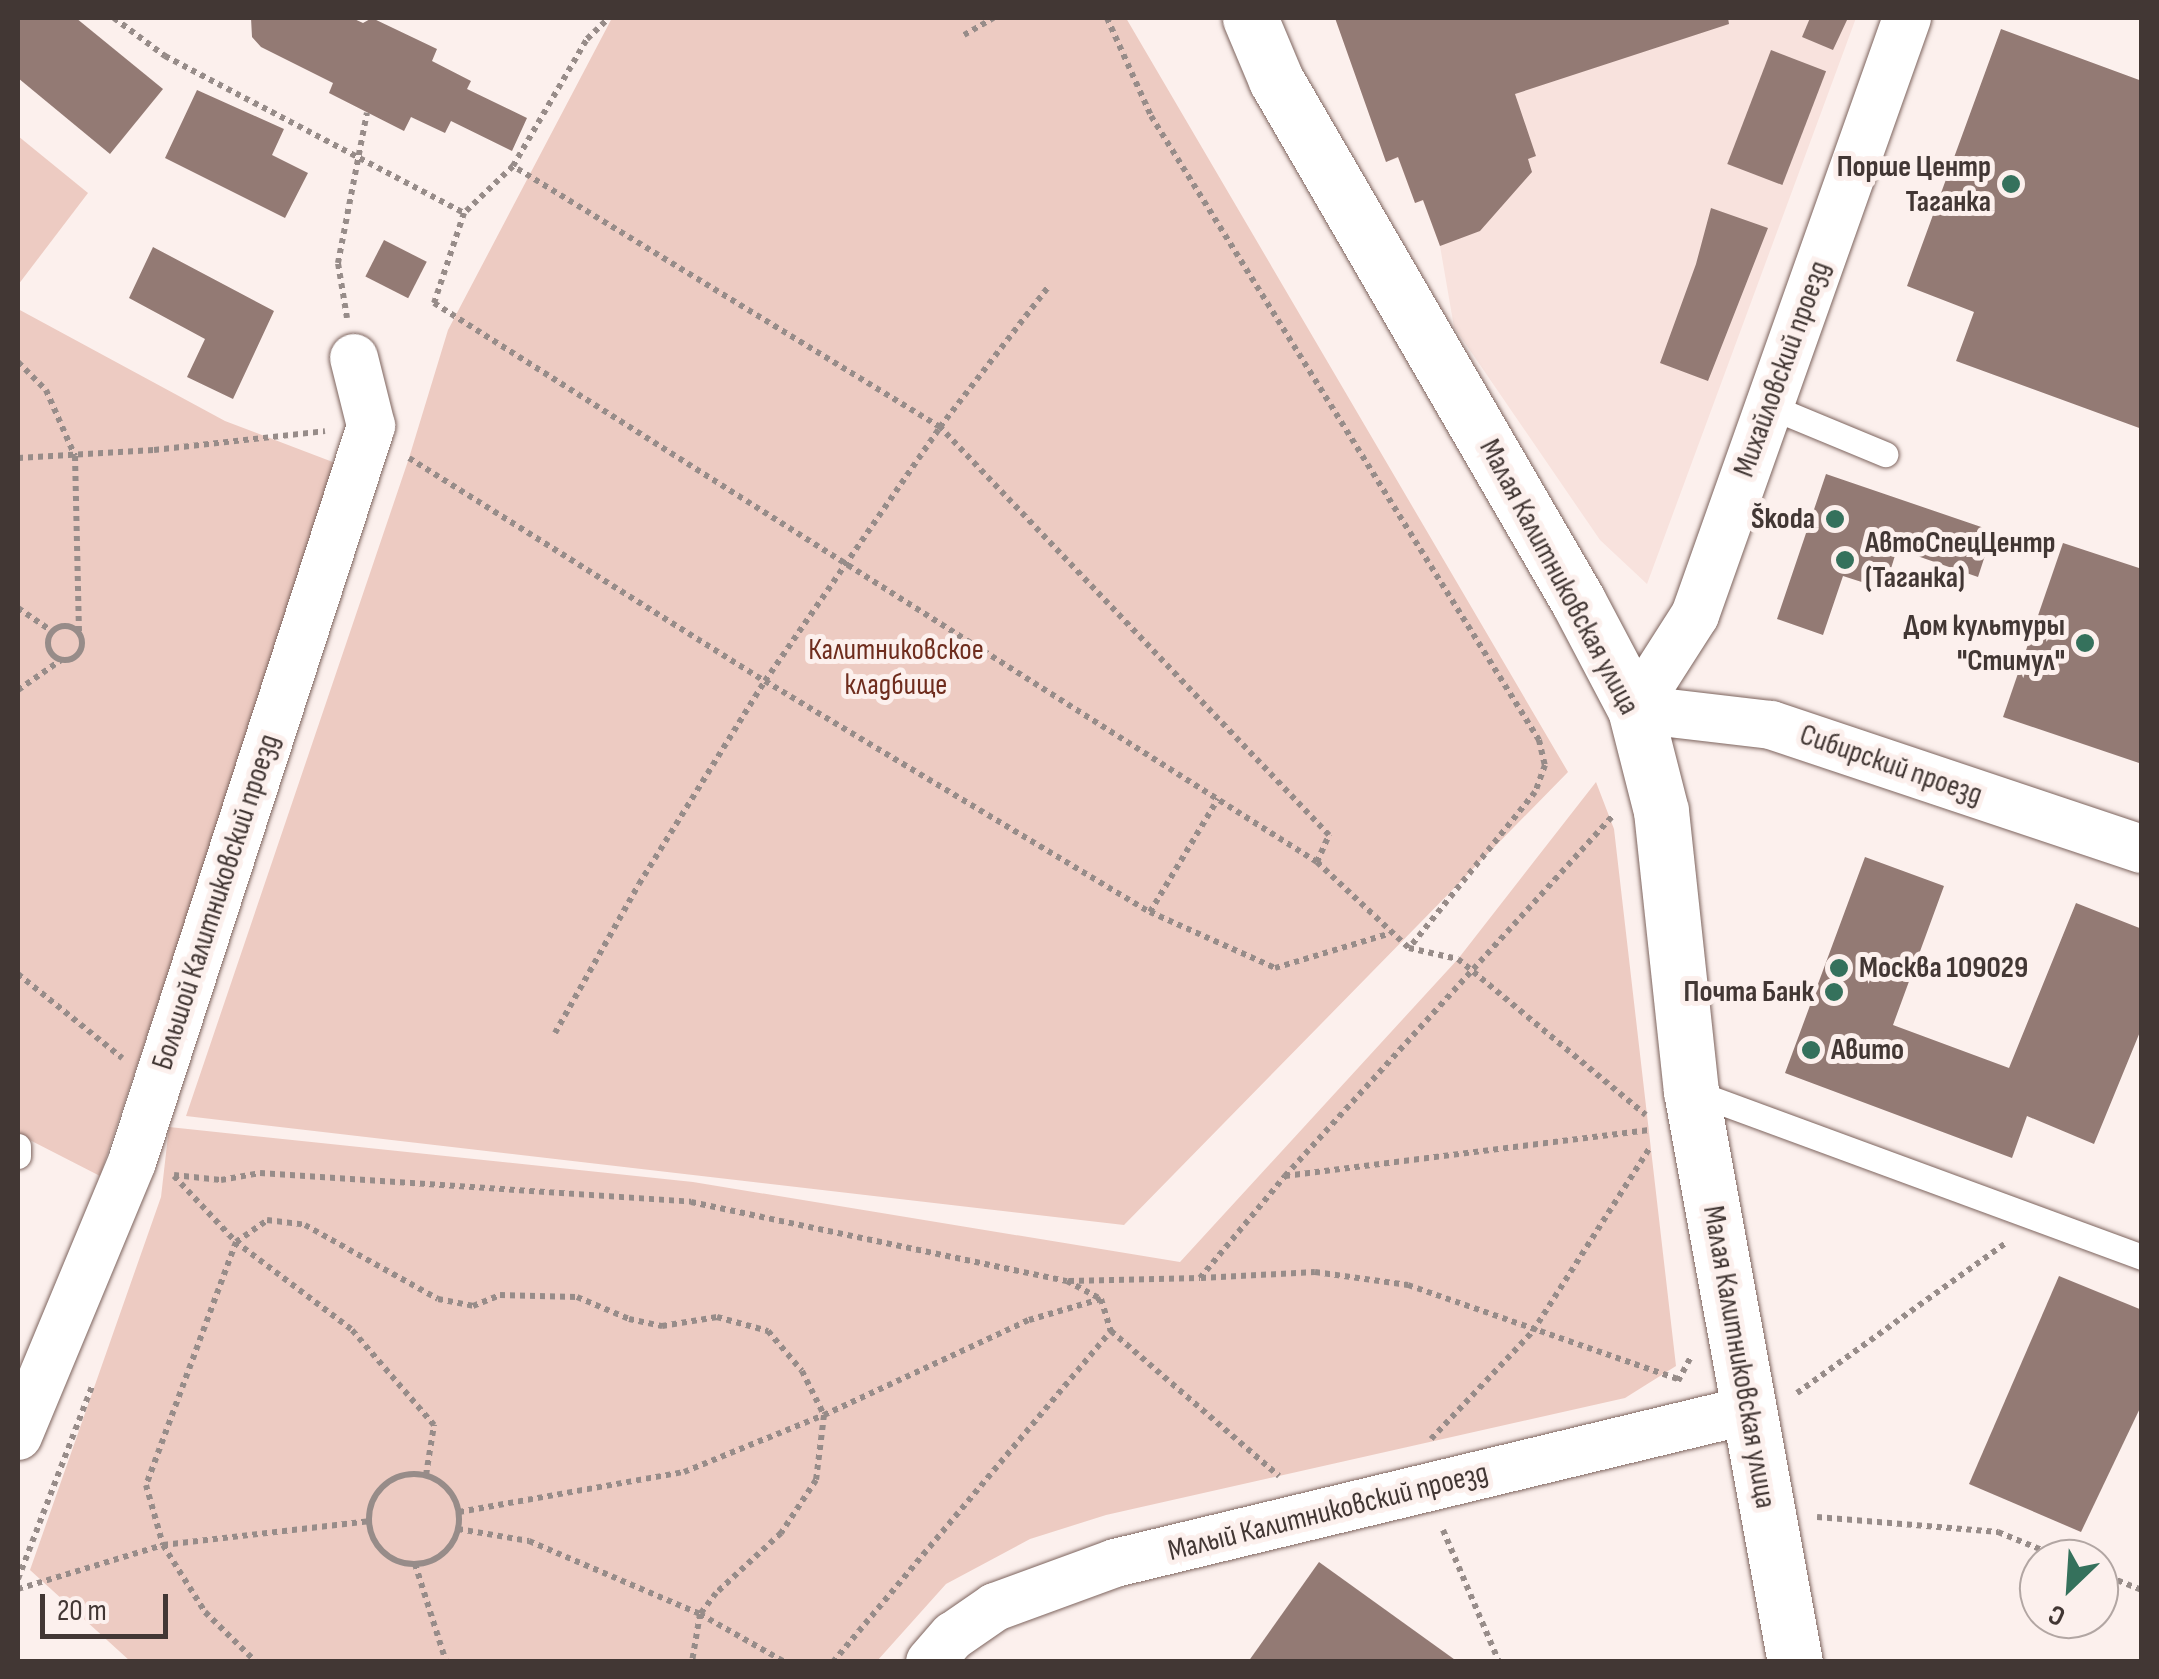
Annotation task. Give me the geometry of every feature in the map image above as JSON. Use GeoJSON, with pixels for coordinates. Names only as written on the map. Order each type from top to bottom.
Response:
{"type":"FeatureCollection","features":[{"type":"Feature","properties":{"kind":"street","name":"Малая Калитниковская улица"},"geometry":{"type":"LineString","coordinates":[[1250,18],[1276,80],[1578,601],[1635,710],[1662,811],[1677,1110],[1773,1402],[1785,1652]]}},
{"type":"Feature","properties":{"kind":"street","name":"Михайловский проезд"},"geometry":{"type":"LineString","coordinates":[[1635,710],[1695,615],[1908,18]]}},
{"type":"Feature","properties":{"kind":"street"},"geometry":{"type":"LineString","coordinates":[[354,358],[371,426]]}},
{"type":"Feature","properties":{"kind":"street","name":"Большой Калитниковский проезд"},"geometry":{"type":"LineString","coordinates":[[18,1436],[132,1162],[371,426]]}},
{"type":"Feature","properties":{"kind":"street","name":"Сибирский проезд"},"geometry":{"type":"LineString","coordinates":[[1635,710],[1771,725],[2142,849]]}},
{"type":"Feature","properties":{"kind":"street","name":"Малый Калитниковский проезд"},"geometry":{"type":"LineString","coordinates":[[930,1662],[954,1636],[994,1607],[1115,1563],[1773,1402]]}},
{"type":"Feature","properties":{"kind":"lane"},"geometry":{"type":"LineString","coordinates":[[1770,406],[1885,454]]}},
{"type":"Feature","properties":{"kind":"lane"},"geometry":{"type":"LineString","coordinates":[[1677,1110],[2039,1220],[2142,1257]]}},
{"type":"Feature","properties":{"kind":"lane"},"geometry":{"type":"LineString","coordinates":[[18,1146],[18,1156]]}},
{"type":"Feature","properties":{"kind":"path"},"geometry":{"type":"LineString","coordinates":[[114,18],[165,56],[464,212]]}},
{"type":"Feature","properties":{"kind":"path"},"geometry":{"type":"LineString","coordinates":[[609,18],[588,38],[513,166],[464,212],[434,302],[1317,862],[1409,948],[1458,959],[1472,973],[1677,1110]]}},
{"type":"Feature","properties":{"kind":"path"},"geometry":{"type":"LineString","coordinates":[[964,36],[994,18]]}},
{"type":"Feature","properties":{"kind":"path"},"geometry":{"type":"LineString","coordinates":[[1107,18],[1151,116],[1539,740],[1546,765],[1535,792],[1409,948]]}},
{"type":"Feature","properties":{"kind":"path"},"geometry":{"type":"LineString","coordinates":[[354,358],[338,263],[366,113]]}},
{"type":"Feature","properties":{"kind":"path"},"geometry":{"type":"LineString","coordinates":[[513,166],[940,427],[1329,835],[1317,862]]}},
{"type":"Feature","properties":{"kind":"path"},"geometry":{"type":"LineString","coordinates":[[555,1033],[639,884],[765,681],[940,427],[1049,286]]}},
{"type":"Feature","properties":{"kind":"path"},"geometry":{"type":"LineString","coordinates":[[18,362],[46,390],[75,456],[79,635],[77,655],[62,660],[18,690]]}},
{"type":"Feature","properties":{"kind":"path"},"geometry":{"type":"LineString","coordinates":[[18,458],[75,456],[371,426]]}},
{"type":"Feature","properties":{"kind":"path"},"geometry":{"type":"LineString","coordinates":[[409,458],[765,681],[1150,912],[1275,968],[1392,933]]}},
{"type":"Feature","properties":{"kind":"path"},"geometry":{"type":"LineString","coordinates":[[18,608],[53,632]]}},
{"type":"Feature","properties":{"kind":"path"},"geometry":{"type":"LineString","coordinates":[[62,660],[48,646],[53,632],[66,627],[79,635]]}},
{"type":"Feature","properties":{"kind":"path"},"geometry":{"type":"LineString","coordinates":[[1150,912],[1218,798]]}},
{"type":"Feature","properties":{"kind":"path"},"geometry":{"type":"LineString","coordinates":[[1200,1278],[1285,1176],[1618,810],[1621,828]]}},
{"type":"Feature","properties":{"kind":"path"},"geometry":{"type":"LineString","coordinates":[[18,974],[137,1070]]}},
{"type":"Feature","properties":{"kind":"path"},"geometry":{"type":"LineString","coordinates":[[1285,1176],[1677,1110]]}},
{"type":"Feature","properties":{"kind":"path"},"geometry":{"type":"LineString","coordinates":[[1419,1452],[1533,1331],[1677,1110]]}},
{"type":"Feature","properties":{"kind":"path"},"geometry":{"type":"LineString","coordinates":[[426,1475],[434,1424],[351,1328],[236,1242],[173,1175],[222,1180],[260,1173],[691,1202],[1067,1281],[1315,1272],[1408,1285],[1680,1380]]}},
{"type":"Feature","properties":{"kind":"path"},"geometry":{"type":"LineString","coordinates":[[256,1662],[205,1612],[163,1545],[146,1485],[236,1242],[267,1220],[305,1225],[438,1299],[473,1306],[500,1295],[577,1297],[630,1320],[662,1326],[717,1316],[768,1331],[802,1371],[824,1414],[816,1480],[781,1533],[716,1592],[700,1614],[692,1662]]}},
{"type":"Feature","properties":{"kind":"path"},"geometry":{"type":"LineString","coordinates":[[1773,1402],[2039,1220]]}},
{"type":"Feature","properties":{"kind":"path"},"geometry":{"type":"LineString","coordinates":[[1067,1281],[1101,1299],[1111,1331],[1287,1483],[1268,1488]]}},
{"type":"Feature","properties":{"kind":"path"},"geometry":{"type":"LineString","coordinates":[[459,1512],[684,1472],[824,1414],[1029,1320],[1101,1299]]}},
{"type":"Feature","properties":{"kind":"path"},"geometry":{"type":"LineString","coordinates":[[833,1662],[1111,1331]]}},
{"type":"Feature","properties":{"kind":"path"},"geometry":{"type":"LineString","coordinates":[[1666,1387],[1680,1380],[1690,1360],[1688,1340]]}},
{"type":"Feature","properties":{"kind":"path"},"geometry":{"type":"LineString","coordinates":[[426,1475],[448,1489],[459,1512],[458,1528],[443,1554],[415,1564],[398,1562],[383,1552],[372,1538],[368,1521],[376,1494],[398,1476],[426,1475]]}},
{"type":"Feature","properties":{"kind":"path"},"geometry":{"type":"LineString","coordinates":[[1437,1515],[1499,1662]]}},
{"type":"Feature","properties":{"kind":"path"},"geometry":{"type":"LineString","coordinates":[[1818,1517],[1998,1532],[2019,1541]]}},
{"type":"Feature","properties":{"kind":"path"},"geometry":{"type":"LineString","coordinates":[[18,1588],[163,1545],[368,1521]]}},
{"type":"Feature","properties":{"kind":"path"},"geometry":{"type":"LineString","coordinates":[[458,1528],[530,1542],[700,1614],[785,1662]]}},
{"type":"Feature","properties":{"kind":"path"},"geometry":{"type":"LineString","coordinates":[[415,1564],[446,1662]]}},
{"type":"Feature","properties":{"kind":"shaded area"},"geometry":{"type":"Polygon","coordinates":[[[1335,18],[1856,18],[1647,584],[1600,540],[1454,327],[1440,246],[1423,201],[1415,203],[1398,158],[1386,162],[1335,18]]]}},
{"type":"Feature","properties":{"kind":"green space","name":"Калитниковское кладбище"},"geometry":{"type":"Polygon","coordinates":[[[612,18],[1126,18],[1568,772],[1124,1225],[186,1116],[409,458],[448,330],[612,18]]]}},
{"type":"Feature","properties":{"kind":"green space"},"geometry":{"type":"Polygon","coordinates":[[[18,136],[88,193],[18,285],[18,136]]]}},
{"type":"Feature","properties":{"kind":"green space"},"geometry":{"type":"Polygon","coordinates":[[[18,309],[225,421],[338,464],[100,1176],[18,1134],[18,309]]]}},
{"type":"Feature","properties":{"kind":"green space"},"geometry":{"type":"Polygon","coordinates":[[[1596,782],[1614,829],[1676,1366],[1625,1398],[1106,1515],[1030,1539],[946,1584],[877,1661],[130,1661],[30,1570],[161,1197],[169,1127],[693,1182],[1180,1262],[1458,959],[1596,782]]]}},
{"type":"Feature","properties":{"kind":"building"},"geometry":{"type":"Polygon","coordinates":[[[18,18],[76,18],[163,89],[110,154],[18,78],[18,18]]]}},
{"type":"Feature","properties":{"kind":"building"},"geometry":{"type":"Polygon","coordinates":[[[251,18],[352,18],[363,23],[372,18],[437,49],[432,61],[471,81],[467,89],[527,118],[512,151],[451,121],[445,133],[411,117],[404,131],[329,93],[333,83],[261,47],[252,37],[251,18]]]}},
{"type":"Feature","properties":{"kind":"building"},"geometry":{"type":"Polygon","coordinates":[[[1335,18],[1728,18],[1729,24],[1515,94],[1536,156],[1528,159],[1532,172],[1480,231],[1440,246],[1423,200],[1415,203],[1398,157],[1386,162],[1335,18]]]}},
{"type":"Feature","properties":{"kind":"building"},"geometry":{"type":"Polygon","coordinates":[[[1810,18],[1847,20],[1833,50],[1802,37],[1810,18]]]}},
{"type":"Feature","properties":{"kind":"building"},"geometry":{"type":"Polygon","coordinates":[[[2001,29],[2142,81],[2142,429],[1956,361],[1974,312],[1907,286],[2001,29]]]}},
{"type":"Feature","properties":{"kind":"building"},"geometry":{"type":"Polygon","coordinates":[[[1771,50],[1826,71],[1782,185],[1727,164],[1771,50]]]}},
{"type":"Feature","properties":{"kind":"building"},"geometry":{"type":"Polygon","coordinates":[[[197,90],[284,129],[272,155],[308,173],[285,218],[165,158],[197,90]]]}},
{"type":"Feature","properties":{"kind":"building"},"geometry":{"type":"Polygon","coordinates":[[[1711,208],[1768,228],[1708,381],[1660,363],[1696,264],[1711,208]]]}},
{"type":"Feature","properties":{"kind":"building"},"geometry":{"type":"Polygon","coordinates":[[[384,240],[427,262],[408,298],[365,277],[384,240]]]}},
{"type":"Feature","properties":{"kind":"building"},"geometry":{"type":"Polygon","coordinates":[[[153,247],[274,311],[233,399],[187,377],[205,339],[129,298],[153,247]]]}},
{"type":"Feature","properties":{"kind":"building","name":"АвтоСпецЦентр (Таганка)"},"geometry":{"type":"Polygon","coordinates":[[[1826,474],[1993,531],[1978,577],[1897,549],[1889,575],[1876,571],[1871,585],[1843,576],[1823,635],[1777,619],[1826,474]]]}},
{"type":"Feature","properties":{"kind":"building","name":"Дом культуры \"Стимул\""},"geometry":{"type":"Polygon","coordinates":[[[2063,543],[2142,569],[2142,764],[2003,717],[2063,543]]]}},
{"type":"Feature","properties":{"kind":"building"},"geometry":{"type":"Polygon","coordinates":[[[1865,857],[1944,886],[1893,1025],[2009,1068],[2076,903],[2142,929],[2142,1027],[2094,1144],[2027,1116],[2012,1158],[1785,1073],[1865,857]]]}},
{"type":"Feature","properties":{"kind":"building"},"geometry":{"type":"Polygon","coordinates":[[[2059,1276],[2142,1310],[2142,1404],[2081,1532],[1969,1484],[2059,1276]]]}},
{"type":"Feature","properties":{"kind":"building"},"geometry":{"type":"Polygon","coordinates":[[[1319,1562],[1458,1662],[1248,1662],[1319,1562]]]}},
{"type":"Feature","properties":{"kind":"place","name":"Порше Центр Таганка"},"geometry":{"type":"Point","coordinates":[2011,184]}},
{"type":"Feature","properties":{"kind":"place","name":"Škoda"},"geometry":{"type":"Point","coordinates":[1835,519]}},
{"type":"Feature","properties":{"kind":"place","name":"АвтоСпецЦентр (Таганка)"},"geometry":{"type":"Point","coordinates":[1845,560]}},
{"type":"Feature","properties":{"kind":"place","name":"Дом культуры \"Стимул\""},"geometry":{"type":"Point","coordinates":[2085,643]}},
{"type":"Feature","properties":{"kind":"place","name":"Москва 109029"},"geometry":{"type":"Point","coordinates":[1839,968]}},
{"type":"Feature","properties":{"kind":"place","name":"Почта Банк"},"geometry":{"type":"Point","coordinates":[1834,992]}},
{"type":"Feature","properties":{"kind":"place","name":"Авито"},"geometry":{"type":"Point","coordinates":[1811,1050]}}]}
